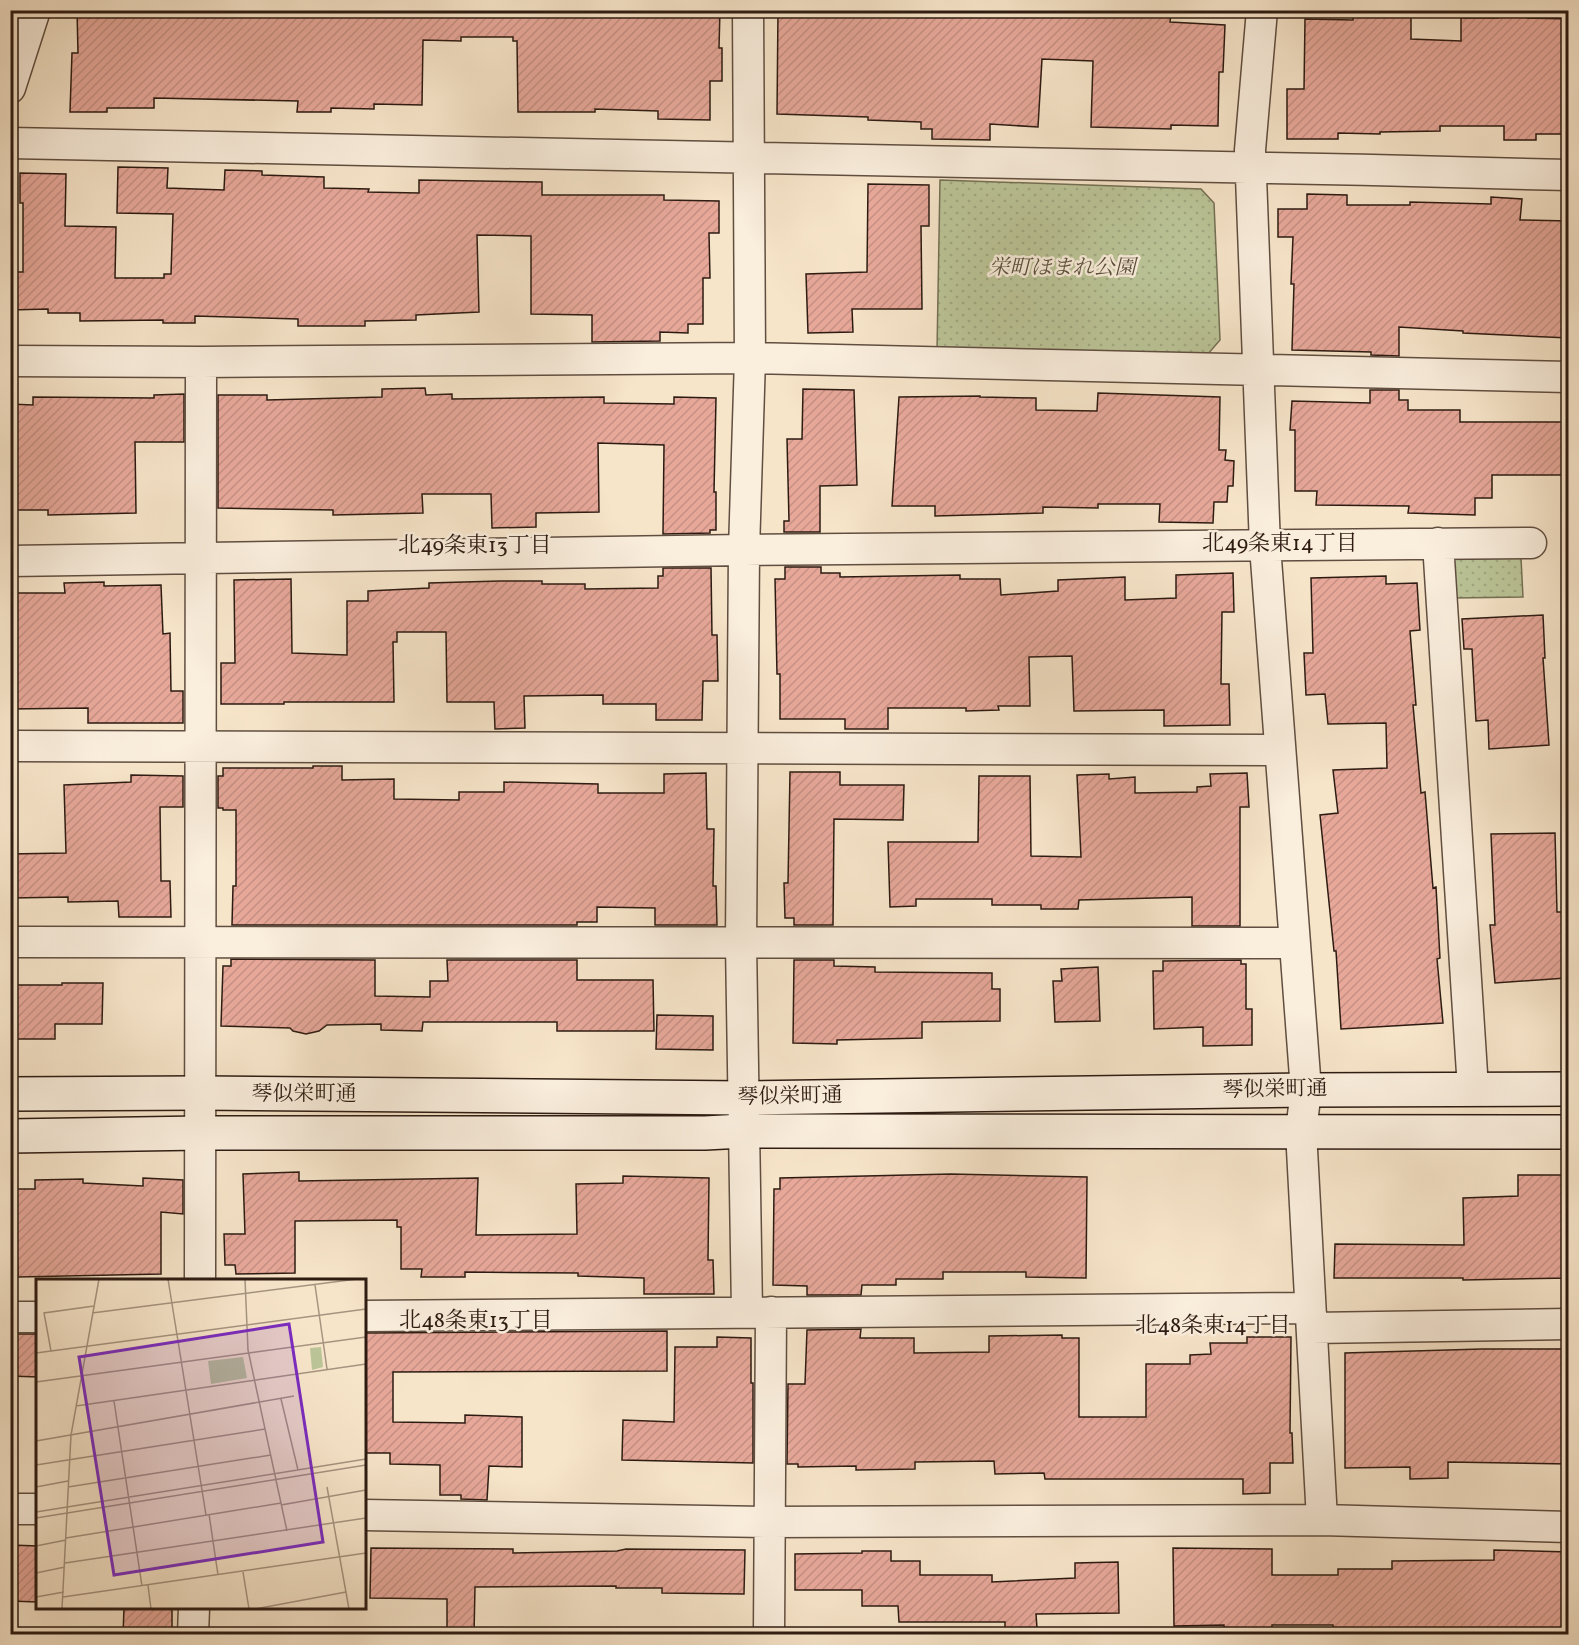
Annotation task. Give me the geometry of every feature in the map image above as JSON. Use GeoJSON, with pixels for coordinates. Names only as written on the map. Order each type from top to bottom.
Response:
{"type":"FeatureCollection","features":[{"type":"Feature","properties":{"kind":"street"},"geometry":{"type":"LineString","coordinates":[[10,88],[35,10]]}},
{"type":"Feature","properties":{"kind":"street"},"geometry":{"type":"LineString","coordinates":[[748,10],[750,358],[744,550],[741,943],[743,1131],[759,1312],[769,1522],[769,1635]]}},
{"type":"Feature","properties":{"kind":"street"},"geometry":{"type":"LineString","coordinates":[[1262,10],[1250,150],[1258,370],[1265,546],[1306,1090],[1301,1131],[1322,1520]]}},
{"type":"Feature","properties":{"kind":"street"},"geometry":{"type":"LineString","coordinates":[[10,143],[748,159],[1251,166],[1569,175]]}},
{"type":"Feature","properties":{"kind":"street"},"geometry":{"type":"LineString","coordinates":[[10,361],[750,358],[1569,377]]}},
{"type":"Feature","properties":{"kind":"street"},"geometry":{"type":"LineString","coordinates":[[200,1279],[201,362]]}},
{"type":"Feature","properties":{"kind":"street"},"geometry":{"type":"LineString","coordinates":[[1438,543],[1473,1089]]}},
{"type":"Feature","properties":{"kind":"street"},"geometry":{"type":"LineString","coordinates":[[10,561],[744,550],[1531,543]]}},
{"type":"Feature","properties":{"kind":"street"},"geometry":{"type":"LineString","coordinates":[[10,746],[1280,750]]}},
{"type":"Feature","properties":{"kind":"street"},"geometry":{"type":"LineString","coordinates":[[10,942],[1295,943]]}},
{"type":"Feature","properties":{"kind":"street","name":"琴似栄町通"},"geometry":{"type":"LineString","coordinates":[[10,1094],[201,1093],[743,1098],[1306,1090],[1569,1089]]}},
{"type":"Feature","properties":{"kind":"street","name":"琴似栄町通"},"geometry":{"type":"LineString","coordinates":[[10,1136],[743,1131],[1569,1132]]}},
{"type":"Feature","properties":{"kind":"street"},"geometry":{"type":"LineString","coordinates":[[366,1316],[759,1312],[1311,1318],[1569,1324]]}},
{"type":"Feature","properties":{"kind":"street"},"geometry":{"type":"LineString","coordinates":[[10,1317],[36,1317]]}},
{"type":"Feature","properties":{"kind":"street"},"geometry":{"type":"LineString","coordinates":[[10,1509],[36,1509]]}},
{"type":"Feature","properties":{"kind":"street"},"geometry":{"type":"LineString","coordinates":[[366,1515],[769,1522],[1322,1520],[1569,1527]]}},
{"type":"Feature","properties":{"kind":"street"},"geometry":{"type":"LineString","coordinates":[[193,1635],[194,1609]]}},
{"type":"Feature","properties":{"kind":"green space","name":"栄町ほまれ公園"},"geometry":{"type":"Polygon","coordinates":[[[940,180],[1201,189],[1214,203],[1220,340],[1207,355],[937,351],[940,180]]]}},
{"type":"Feature","properties":{"kind":"green space"},"geometry":{"type":"Polygon","coordinates":[[[1521,558],[1523,597],[1455,598],[1452,559],[1521,558]]]}},
{"type":"Feature","properties":{"kind":"building"},"geometry":{"type":"Polygon","coordinates":[[[77,10],[720,10],[719,48],[722,48],[722,81],[710,81],[710,120],[658,119],[658,111],[595,109],[595,112],[518,112],[517,41],[513,41],[513,37],[461,37],[461,41],[423,40],[422,105],[374,104],[374,109],[331,108],[331,112],[297,112],[298,101],[154,98],[154,108],[107,108],[107,112],[70,112],[72,53],[78,53],[77,10]]]}},
{"type":"Feature","properties":{"kind":"building"},"geometry":{"type":"Polygon","coordinates":[[[778,10],[1110,10],[1171,14],[1170,22],[1225,25],[1223,72],[1219,72],[1218,126],[1171,125],[1171,129],[1091,127],[1093,61],[1042,59],[1038,127],[990,124],[990,140],[932,139],[932,129],[921,129],[921,122],[868,120],[868,117],[777,114],[778,10]]]}},
{"type":"Feature","properties":{"kind":"building"},"geometry":{"type":"Polygon","coordinates":[[[1353,12],[1411,13],[1411,39],[1461,41],[1461,18],[1498,18],[1498,14],[1527,14],[1527,18],[1569,19],[1569,134],[1536,134],[1536,140],[1504,140],[1504,126],[1440,126],[1440,131],[1380,132],[1380,134],[1338,133],[1338,139],[1287,139],[1287,89],[1304,89],[1305,19],[1353,20],[1353,12]]]}},
{"type":"Feature","properties":{"kind":"building"},"geometry":{"type":"Polygon","coordinates":[[[118,167],[168,168],[167,188],[224,190],[225,170],[262,171],[262,175],[324,177],[324,188],[369,189],[368,192],[419,193],[419,180],[542,182],[542,195],[664,195],[664,200],[719,201],[719,233],[709,233],[710,278],[703,278],[703,324],[688,324],[688,333],[660,332],[660,341],[592,342],[592,315],[531,314],[531,236],[477,235],[479,312],[416,315],[416,320],[365,321],[365,326],[298,326],[298,319],[195,316],[195,323],[163,323],[163,320],[80,321],[80,313],[48,313],[48,309],[10,310],[10,272],[23,272],[23,203],[20,203],[20,173],[66,174],[65,226],[116,227],[115,278],[164,278],[164,274],[171,274],[173,214],[117,213],[118,167]]]}},
{"type":"Feature","properties":{"kind":"building"},"geometry":{"type":"Polygon","coordinates":[[[868,184],[929,185],[929,226],[921,226],[922,309],[852,309],[853,332],[808,333],[806,274],[867,272],[868,184]]]}},
{"type":"Feature","properties":{"kind":"building"},"geometry":{"type":"Polygon","coordinates":[[[1307,194],[1347,195],[1347,205],[1410,205],[1410,202],[1491,204],[1491,197],[1522,199],[1520,220],[1569,221],[1569,338],[1463,333],[1463,331],[1399,327],[1399,356],[1371,355],[1371,352],[1292,350],[1293,237],[1278,237],[1278,209],[1307,209],[1307,194]]]}},
{"type":"Feature","properties":{"kind":"building"},"geometry":{"type":"Polygon","coordinates":[[[425,388],[426,395],[452,394],[452,399],[604,397],[604,403],[674,404],[674,397],[716,398],[714,492],[716,492],[716,530],[710,530],[710,533],[663,534],[664,445],[598,443],[599,512],[536,513],[536,527],[492,528],[491,494],[422,494],[423,513],[333,515],[333,510],[218,508],[218,395],[267,395],[267,400],[382,397],[382,389],[425,388]]]}},
{"type":"Feature","properties":{"kind":"building"},"geometry":{"type":"Polygon","coordinates":[[[803,389],[854,390],[857,485],[820,486],[820,532],[784,532],[784,521],[789,521],[787,439],[802,439],[803,389]]]}},
{"type":"Feature","properties":{"kind":"building"},"geometry":{"type":"Polygon","coordinates":[[[1370,390],[1399,390],[1399,400],[1408,400],[1408,410],[1460,410],[1460,422],[1569,422],[1569,475],[1492,475],[1492,498],[1475,498],[1475,515],[1408,513],[1409,506],[1316,505],[1317,491],[1295,491],[1295,430],[1290,430],[1292,401],[1370,403],[1370,390]]]}},
{"type":"Feature","properties":{"kind":"building"},"geometry":{"type":"Polygon","coordinates":[[[1098,393],[1220,397],[1219,450],[1226,450],[1225,460],[1234,461],[1233,486],[1228,486],[1227,502],[1214,502],[1213,523],[1159,522],[1160,504],[1098,504],[1098,508],[1043,507],[1043,513],[935,516],[935,506],[892,506],[899,397],[1036,398],[1036,410],[1097,411],[1098,393]]]}},
{"type":"Feature","properties":{"kind":"building"},"geometry":{"type":"Polygon","coordinates":[[[184,394],[184,442],[135,442],[136,513],[48,515],[48,510],[10,510],[10,404],[33,405],[33,397],[154,398],[154,395],[184,394]]]}},
{"type":"Feature","properties":{"kind":"building"},"geometry":{"type":"Polygon","coordinates":[[[785,567],[821,567],[821,573],[840,573],[840,577],[960,575],[960,579],[1000,579],[1001,595],[1058,591],[1058,580],[1125,577],[1125,600],[1176,598],[1176,575],[1233,573],[1234,612],[1222,612],[1221,684],[1229,684],[1230,725],[1164,726],[1164,710],[1074,711],[1072,656],[1029,657],[1030,706],[998,706],[999,710],[966,711],[966,708],[888,708],[888,729],[845,729],[845,719],[780,719],[775,579],[785,579],[785,567]]]}},
{"type":"Feature","properties":{"kind":"building"},"geometry":{"type":"Polygon","coordinates":[[[663,568],[711,568],[712,635],[717,635],[718,681],[703,681],[702,720],[656,720],[656,704],[603,704],[603,695],[524,696],[525,728],[495,729],[494,702],[447,702],[446,632],[397,632],[397,642],[393,642],[394,702],[221,704],[221,663],[235,663],[234,580],[291,579],[292,653],[347,655],[347,601],[368,601],[368,591],[429,588],[429,583],[500,581],[585,584],[585,589],[658,588],[658,576],[663,576],[663,568]]]}},
{"type":"Feature","properties":{"kind":"building"},"geometry":{"type":"Polygon","coordinates":[[[1386,576],[1386,584],[1417,583],[1420,630],[1410,631],[1416,705],[1413,705],[1421,793],[1425,792],[1433,888],[1436,887],[1440,958],[1437,959],[1443,1023],[1341,1029],[1336,951],[1334,951],[1320,815],[1338,813],[1333,770],[1387,768],[1386,723],[1328,724],[1325,694],[1306,695],[1304,653],[1313,653],[1311,578],[1386,576]]]}},
{"type":"Feature","properties":{"kind":"building"},"geometry":{"type":"Polygon","coordinates":[[[104,582],[104,586],[161,585],[163,634],[170,633],[171,691],[183,691],[183,723],[88,723],[88,708],[10,709],[10,665],[15,666],[15,593],[65,593],[64,583],[104,582]]]}},
{"type":"Feature","properties":{"kind":"building"},"geometry":{"type":"Polygon","coordinates":[[[1543,615],[1545,658],[1543,658],[1549,745],[1489,749],[1488,720],[1476,721],[1472,649],[1464,649],[1462,619],[1543,615]]]}},
{"type":"Feature","properties":{"kind":"building"},"geometry":{"type":"Polygon","coordinates":[[[313,766],[342,766],[342,780],[394,779],[394,799],[459,800],[459,792],[504,792],[504,782],[598,784],[598,793],[664,793],[664,774],[706,773],[707,829],[714,829],[713,886],[716,886],[717,925],[655,925],[655,908],[597,907],[597,922],[577,922],[577,925],[232,925],[233,886],[236,886],[236,810],[218,808],[218,776],[223,776],[223,768],[313,768],[313,766]]]}},
{"type":"Feature","properties":{"kind":"building"},"geometry":{"type":"Polygon","coordinates":[[[790,772],[840,772],[840,785],[904,785],[903,820],[834,819],[833,925],[794,925],[794,918],[785,918],[784,883],[788,883],[790,772]]]}},
{"type":"Feature","properties":{"kind":"building"},"geometry":{"type":"Polygon","coordinates":[[[1247,773],[1249,807],[1240,807],[1240,926],[1192,926],[1192,897],[1079,900],[1078,909],[1041,909],[1041,905],[992,905],[992,899],[916,899],[916,906],[890,907],[888,842],[978,842],[979,776],[1030,776],[1031,856],[1081,857],[1077,775],[1109,774],[1109,779],[1135,777],[1135,793],[1197,792],[1197,787],[1211,786],[1210,774],[1247,773]]]}},
{"type":"Feature","properties":{"kind":"building"},"geometry":{"type":"Polygon","coordinates":[[[131,775],[183,776],[183,807],[160,807],[161,881],[170,881],[171,917],[119,917],[118,901],[68,902],[68,897],[12,898],[10,854],[66,853],[64,785],[131,782],[131,775]]]}},
{"type":"Feature","properties":{"kind":"building"},"geometry":{"type":"Polygon","coordinates":[[[1555,833],[1557,912],[1562,912],[1566,978],[1495,983],[1490,925],[1495,925],[1491,834],[1555,833]]]}},
{"type":"Feature","properties":{"kind":"building"},"geometry":{"type":"Polygon","coordinates":[[[231,959],[375,960],[375,996],[430,997],[430,981],[448,981],[447,960],[577,960],[577,980],[653,980],[654,1031],[557,1031],[557,1022],[423,1022],[422,1031],[381,1030],[381,1024],[327,1025],[319,1031],[306,1034],[290,1028],[221,1026],[223,966],[231,966],[231,959]]]}},
{"type":"Feature","properties":{"kind":"building"},"geometry":{"type":"Polygon","coordinates":[[[794,960],[834,960],[834,966],[875,967],[875,972],[992,973],[992,989],[1000,989],[1000,1021],[922,1022],[922,1038],[837,1040],[837,1044],[793,1043],[794,960]]]}},
{"type":"Feature","properties":{"kind":"building"},"geometry":{"type":"Polygon","coordinates":[[[1241,960],[1241,964],[1246,964],[1246,1009],[1252,1009],[1252,1045],[1203,1046],[1203,1027],[1154,1029],[1153,971],[1163,971],[1163,961],[1241,960]]]}},
{"type":"Feature","properties":{"kind":"building"},"geometry":{"type":"Polygon","coordinates":[[[1098,967],[1100,1021],[1055,1022],[1053,981],[1062,981],[1061,969],[1098,967]]]}},
{"type":"Feature","properties":{"kind":"building"},"geometry":{"type":"Polygon","coordinates":[[[62,983],[103,983],[102,1024],[55,1024],[55,1039],[10,1039],[10,985],[62,985],[62,983]]]}},
{"type":"Feature","properties":{"kind":"building"},"geometry":{"type":"Polygon","coordinates":[[[657,1015],[713,1016],[713,1050],[656,1049],[657,1015]]]}},
{"type":"Feature","properties":{"kind":"building"},"geometry":{"type":"Polygon","coordinates":[[[299,1172],[299,1181],[478,1178],[476,1235],[577,1234],[576,1184],[623,1183],[623,1176],[709,1178],[708,1260],[713,1260],[714,1294],[644,1294],[644,1278],[578,1276],[578,1273],[465,1272],[465,1277],[421,1277],[422,1269],[401,1269],[401,1227],[397,1227],[397,1220],[295,1221],[295,1273],[236,1274],[235,1265],[225,1265],[224,1234],[245,1234],[243,1174],[299,1172]]]}},
{"type":"Feature","properties":{"kind":"building"},"geometry":{"type":"Polygon","coordinates":[[[951,1174],[1087,1177],[1086,1278],[1026,1277],[1026,1272],[943,1272],[943,1279],[896,1279],[896,1285],[862,1285],[861,1295],[807,1295],[807,1286],[773,1285],[774,1189],[780,1189],[780,1178],[951,1174]]]}},
{"type":"Feature","properties":{"kind":"building"},"geometry":{"type":"Polygon","coordinates":[[[1518,1175],[1569,1175],[1569,1278],[1463,1280],[1463,1278],[1334,1278],[1335,1244],[1464,1245],[1463,1198],[1518,1196],[1518,1175]]]}},
{"type":"Feature","properties":{"kind":"building"},"geometry":{"type":"Polygon","coordinates":[[[143,1178],[183,1180],[183,1214],[161,1212],[161,1274],[18,1277],[15,1189],[35,1189],[35,1180],[83,1179],[83,1183],[143,1186],[143,1178]]]}},
{"type":"Feature","properties":{"kind":"building"},"geometry":{"type":"Polygon","coordinates":[[[861,1329],[860,1338],[914,1338],[914,1353],[989,1352],[989,1336],[1062,1335],[1062,1338],[1079,1338],[1079,1417],[1146,1417],[1146,1364],[1190,1364],[1190,1355],[1211,1354],[1210,1343],[1247,1343],[1247,1337],[1291,1337],[1290,1433],[1292,1433],[1293,1463],[1270,1463],[1270,1493],[1243,1494],[1243,1479],[1045,1479],[1044,1473],[995,1474],[994,1461],[915,1462],[915,1469],[856,1470],[856,1466],[798,1467],[798,1464],[787,1464],[788,1384],[805,1384],[807,1330],[861,1329]]]}},
{"type":"Feature","properties":{"kind":"building"},"geometry":{"type":"Polygon","coordinates":[[[667,1331],[667,1371],[393,1372],[393,1422],[465,1423],[465,1415],[522,1417],[522,1467],[489,1466],[487,1500],[461,1499],[461,1495],[440,1495],[440,1465],[390,1464],[390,1453],[366,1453],[366,1333],[667,1331]]]}},
{"type":"Feature","properties":{"kind":"building"},"geometry":{"type":"Polygon","coordinates":[[[11,1334],[36,1334],[36,1377],[10,1376],[11,1334]]]}},
{"type":"Feature","properties":{"kind":"building"},"geometry":{"type":"Polygon","coordinates":[[[717,1337],[751,1338],[753,1463],[622,1460],[623,1420],[674,1422],[675,1347],[717,1347],[717,1337]]]}},
{"type":"Feature","properties":{"kind":"building"},"geometry":{"type":"Polygon","coordinates":[[[1568,1349],[1569,1464],[1448,1462],[1448,1478],[1410,1479],[1410,1467],[1345,1468],[1345,1353],[1568,1349]]]}},
{"type":"Feature","properties":{"kind":"building"},"geometry":{"type":"Polygon","coordinates":[[[10,1545],[36,1546],[36,1602],[10,1601],[10,1545]]]}},
{"type":"Feature","properties":{"kind":"building"},"geometry":{"type":"Polygon","coordinates":[[[371,1548],[513,1549],[513,1553],[626,1549],[745,1550],[744,1594],[662,1593],[662,1588],[616,1588],[616,1586],[475,1587],[474,1634],[447,1633],[447,1599],[370,1598],[371,1548]]]}},
{"type":"Feature","properties":{"kind":"building"},"geometry":{"type":"Polygon","coordinates":[[[1173,1548],[1272,1549],[1272,1575],[1338,1575],[1338,1569],[1392,1569],[1392,1561],[1494,1560],[1494,1550],[1569,1552],[1569,1635],[1437,1635],[1437,1630],[1333,1630],[1333,1625],[1272,1625],[1272,1630],[1224,1630],[1224,1625],[1174,1626],[1173,1548]]]}},
{"type":"Feature","properties":{"kind":"building"},"geometry":{"type":"Polygon","coordinates":[[[862,1551],[891,1551],[891,1561],[920,1561],[920,1575],[992,1575],[992,1582],[1075,1578],[1075,1563],[1118,1562],[1119,1613],[1036,1614],[1037,1628],[1005,1630],[1005,1622],[899,1622],[898,1606],[862,1606],[862,1590],[795,1590],[795,1554],[862,1553],[862,1551]]]}},
{"type":"Feature","properties":{"kind":"building"},"geometry":{"type":"Polygon","coordinates":[[[124,1609],[172,1609],[172,1635],[123,1635],[124,1609]]]}},
{"type":"Feature","properties":{"kind":"district","name":"北49条東14丁目"},"geometry":{"type":"Point","coordinates":[1280,544]}},
{"type":"Feature","properties":{"kind":"district","name":"北49条東13丁目"},"geometry":{"type":"Point","coordinates":[475,546]}},
{"type":"Feature","properties":{"kind":"district","name":"北48条東13丁目"},"geometry":{"type":"Point","coordinates":[476,1321]}},
{"type":"Feature","properties":{"kind":"district","name":"北48条東14丁目"},"geometry":{"type":"Point","coordinates":[1213,1326]}}]}
